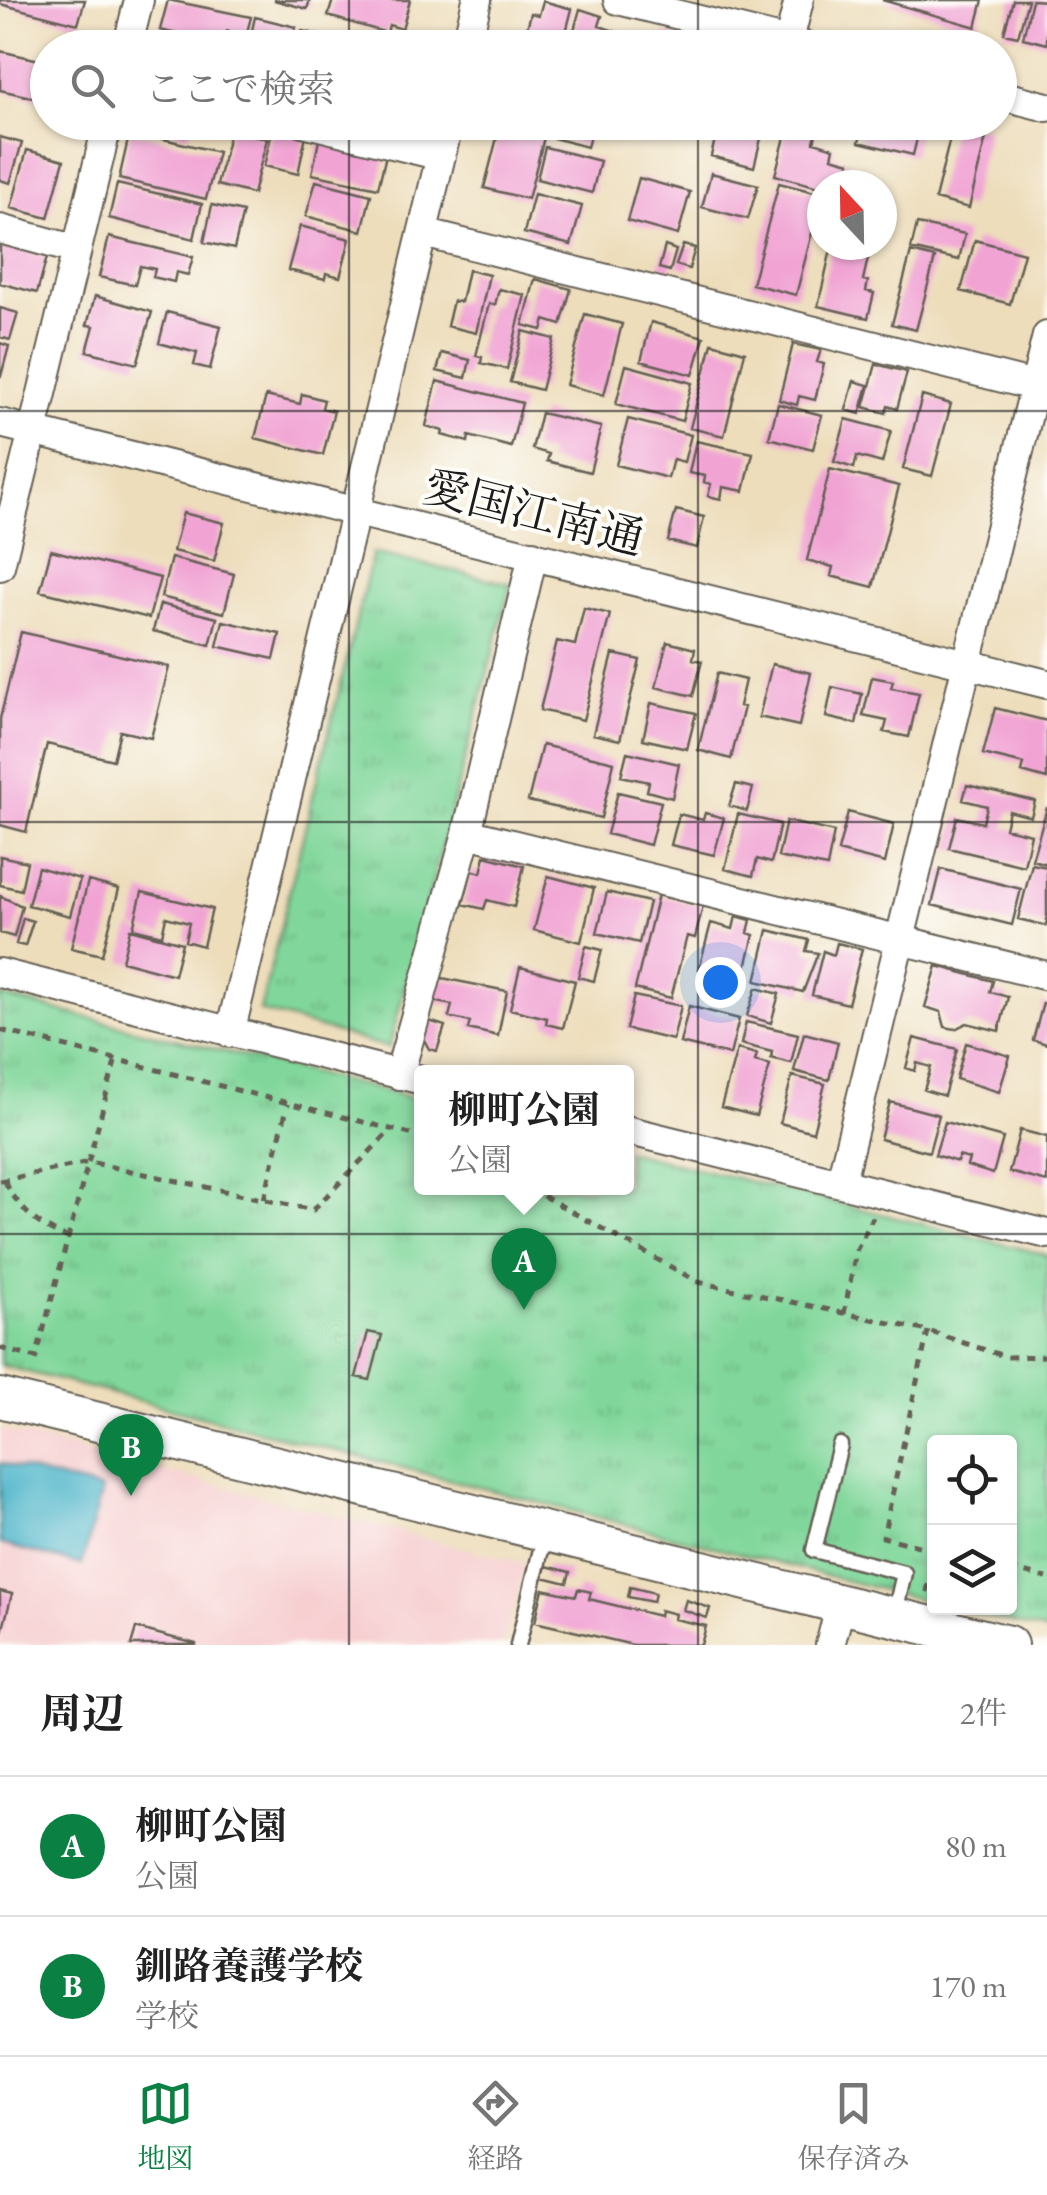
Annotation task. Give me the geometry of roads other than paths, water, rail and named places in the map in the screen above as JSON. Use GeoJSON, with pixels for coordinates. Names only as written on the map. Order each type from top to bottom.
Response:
{"type":"FeatureCollection","features":[{"type":"Feature","properties":{"kind":"street"},"geometry":{"type":"LineString","coordinates":[[132,30],[139,0]]}},
{"type":"Feature","properties":{"kind":"street"},"geometry":{"type":"LineString","coordinates":[[470,30],[478,0]]}},
{"type":"Feature","properties":{"kind":"street"},"geometry":{"type":"LineString","coordinates":[[618,0],[671,7],[752,30]]}},
{"type":"Feature","properties":{"kind":"street"},"geometry":{"type":"LineString","coordinates":[[800,0],[801,30]]}},
{"type":"Feature","properties":{"kind":"street"},"geometry":{"type":"LineString","coordinates":[[1017,98],[1047,106]]}},
{"type":"Feature","properties":{"kind":"street"},"geometry":{"type":"LineString","coordinates":[[0,566],[104,140]]}},
{"type":"Feature","properties":{"kind":"street"},"geometry":{"type":"LineString","coordinates":[[376,140],[441,156]]}},
{"type":"Feature","properties":{"kind":"street"},"geometry":{"type":"LineString","coordinates":[[230,1033],[352,510],[445,140]]}},
{"type":"Feature","properties":{"kind":"street"},"geometry":{"type":"LineString","coordinates":[[0,230],[77,250]]}},
{"type":"Feature","properties":{"kind":"street"},"geometry":{"type":"LineString","coordinates":[[423,233],[1041,388]]}},
{"type":"Feature","properties":{"kind":"street"},"geometry":{"type":"LineString","coordinates":[[841,1182],[968,664],[1041,388],[1047,336]]}},
{"type":"Feature","properties":{"kind":"street","name":"愛国江南通"},"geometry":{"type":"LineString","coordinates":[[0,423],[1047,684]]}},
{"type":"Feature","properties":{"kind":"street"},"geometry":{"type":"LineString","coordinates":[[0,974],[410,1077],[533,556]]}},
{"type":"Feature","properties":{"kind":"street"},"geometry":{"type":"LineString","coordinates":[[468,832],[1047,976]]}},
{"type":"Feature","properties":{"kind":"street"},"geometry":{"type":"LineString","coordinates":[[634,1132],[1047,1234]]}},
{"type":"Feature","properties":{"kind":"street"},"geometry":{"type":"LineString","coordinates":[[0,1398],[1008,1645]]}},
{"type":"Feature","properties":{"kind":"street"},"geometry":{"type":"LineString","coordinates":[[830,1645],[841,1604]]}},
{"type":"Feature","properties":{"kind":"lane"},"geometry":{"type":"LineString","coordinates":[[840,1445],[814,1550],[904,1573],[908,1621]]}},
{"type":"Feature","properties":{"kind":"lane"},"geometry":{"type":"LineString","coordinates":[[518,1645],[545,1532]]}},
{"type":"Feature","properties":{"kind":"water"},"geometry":{"type":"Polygon","coordinates":[[[0,1463],[102,1490],[82,1565],[0,1544],[0,1463]]]}},
{"type":"Feature","properties":{"kind":"place","name":"柳町公園"},"geometry":{"type":"Point","coordinates":[524,1310]}},
{"type":"Feature","properties":{"kind":"place","name":"釧路養護学校"},"geometry":{"type":"Point","coordinates":[131,1496]}}]}
